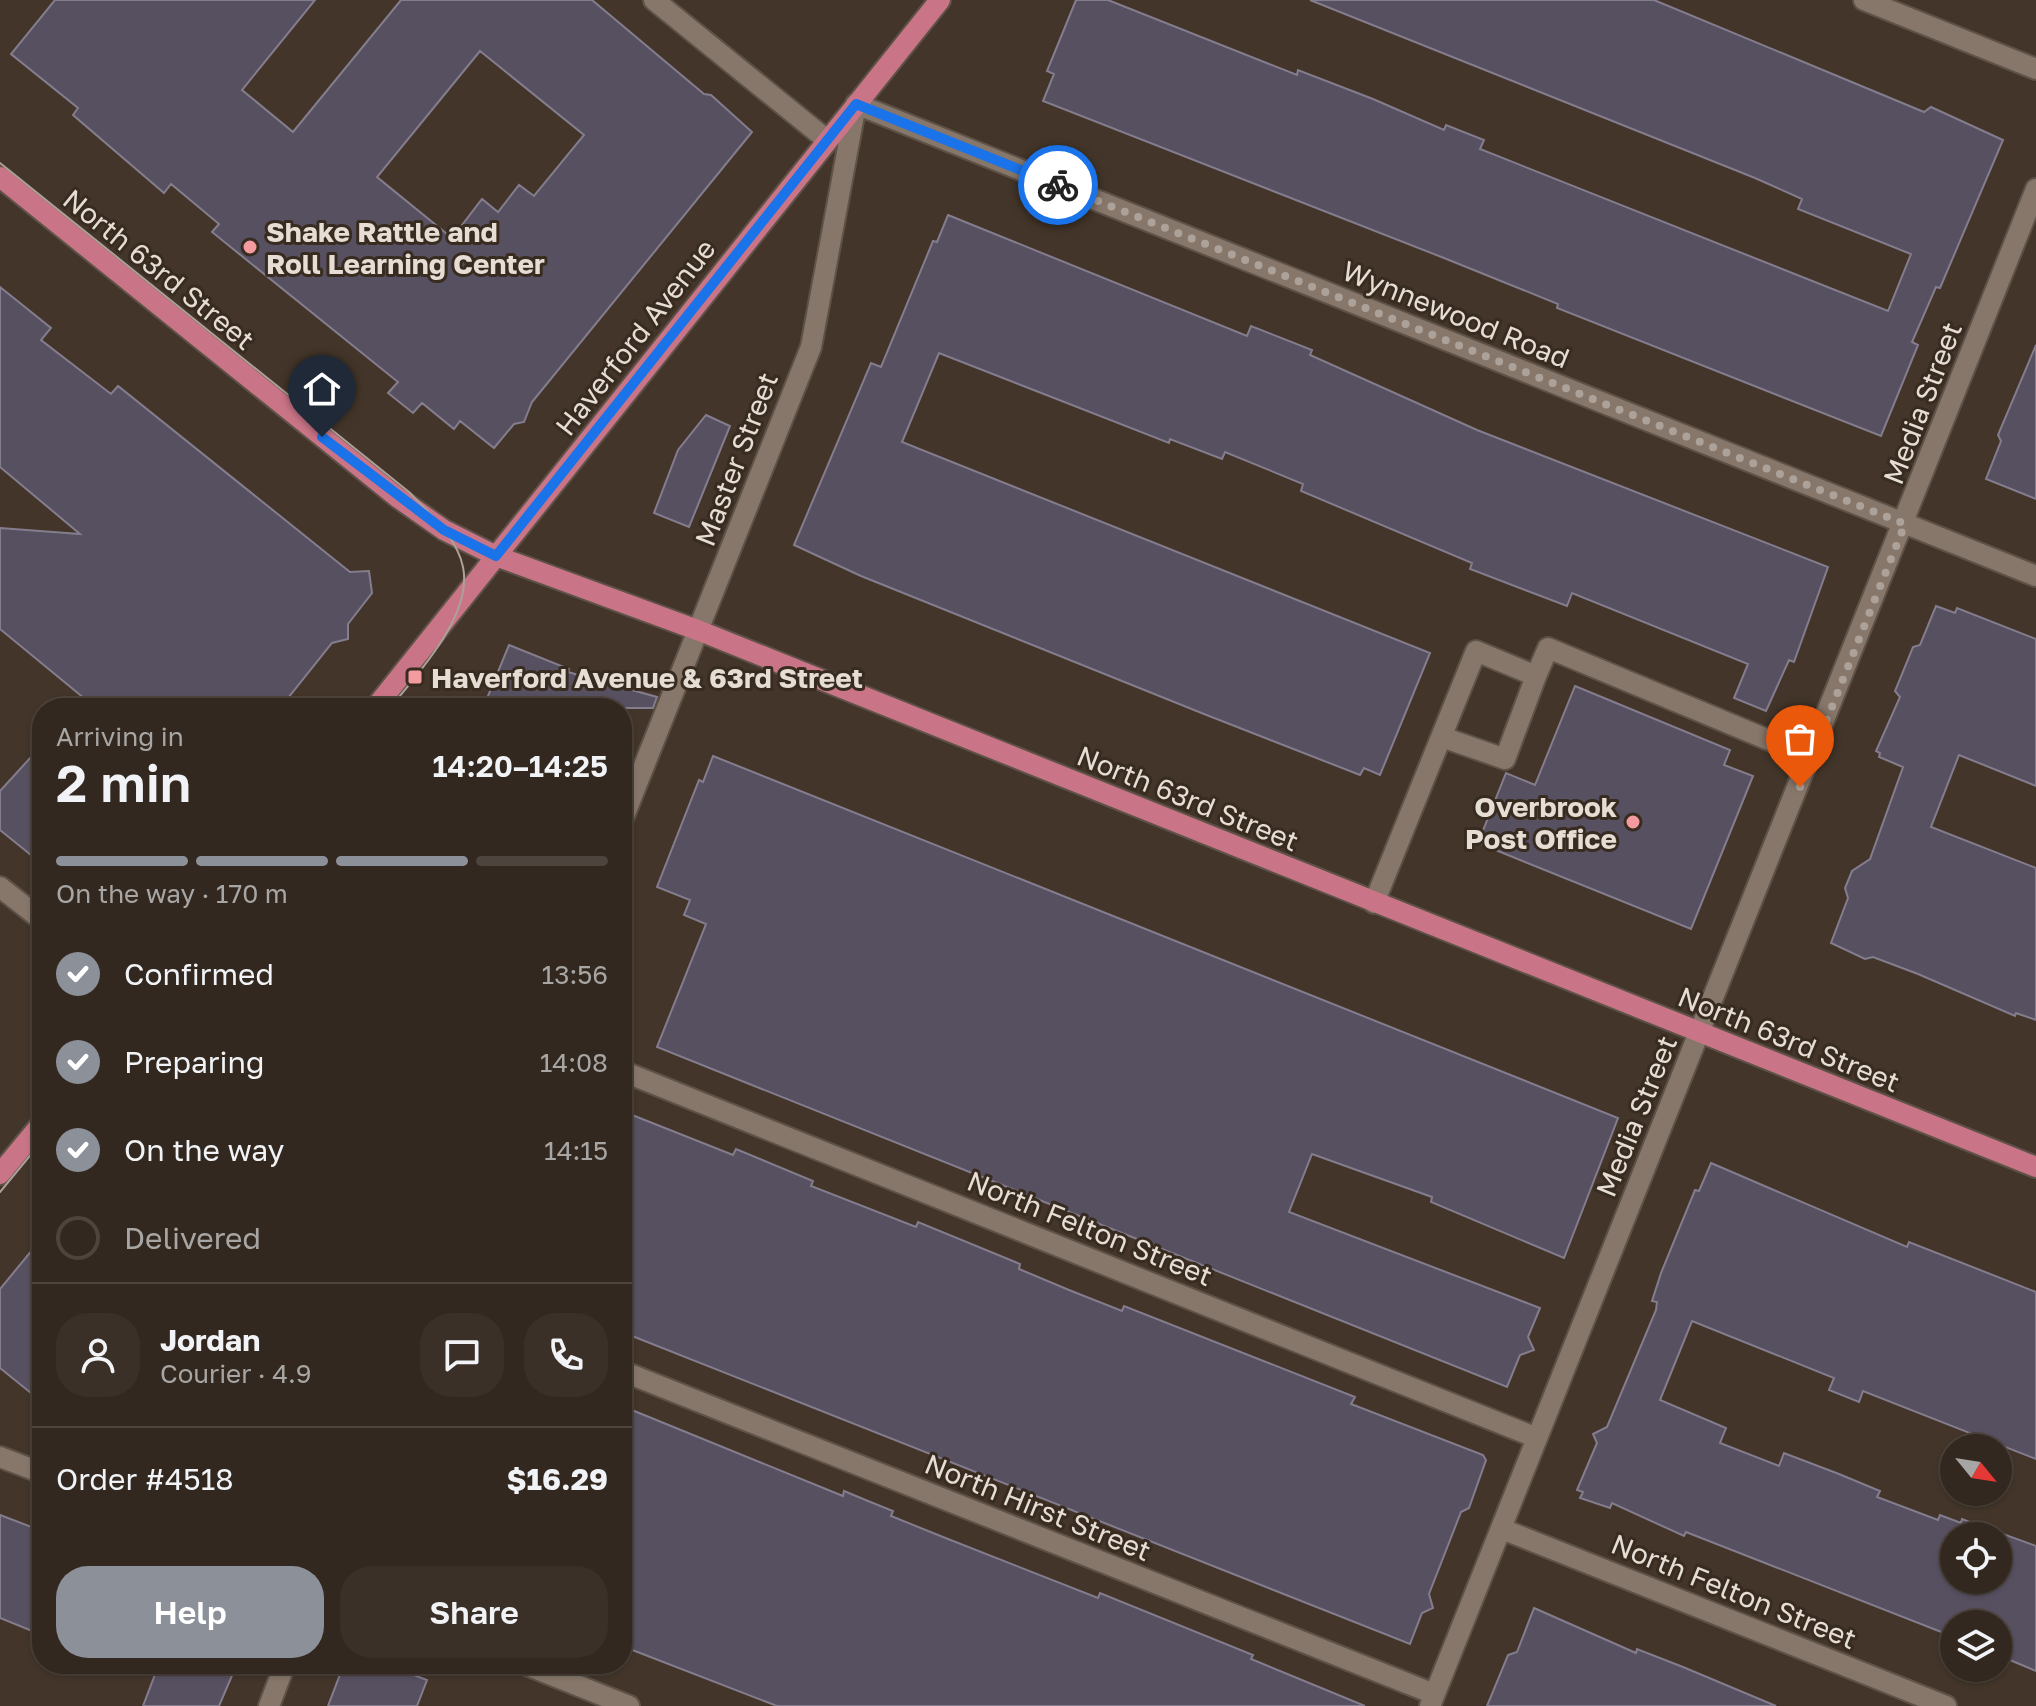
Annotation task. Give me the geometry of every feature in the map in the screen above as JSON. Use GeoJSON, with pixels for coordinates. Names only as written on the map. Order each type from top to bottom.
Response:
{"type":"FeatureCollection","features":[{"type":"Feature","properties":{"kind":"main road","name":"Haverford Avenue"},"geometry":{"type":"LineString","coordinates":[[383,698],[940,0]]}},
{"type":"Feature","properties":{"kind":"main road","name":"North 63rd Street"},"geometry":{"type":"LineString","coordinates":[[0,177],[397,497],[448,532],[496,556],[700,631],[2036,1167]]}},
{"type":"Feature","properties":{"kind":"main road"},"geometry":{"type":"LineString","coordinates":[[0,1174],[32,1135]]}},
{"type":"Feature","properties":{"kind":"street"},"geometry":{"type":"LineString","coordinates":[[654,0],[827,140]]}},
{"type":"Feature","properties":{"kind":"street"},"geometry":{"type":"LineString","coordinates":[[1864,0],[2036,69]]}},
{"type":"Feature","properties":{"kind":"street","name":"Wynnewood Road"},"geometry":{"type":"LineString","coordinates":[[856,104],[2036,576]]}},
{"type":"Feature","properties":{"kind":"street","name":"Master Street"},"geometry":{"type":"LineString","coordinates":[[632,797],[811,347],[856,104]]}},
{"type":"Feature","properties":{"kind":"street","name":"Media Street"},"geometry":{"type":"LineString","coordinates":[[1432,1700],[1812,758],[2036,189]]}},
{"type":"Feature","properties":{"kind":"street"},"geometry":{"type":"LineString","coordinates":[[1442,737],[1505,759],[1548,648],[1812,758]]}},
{"type":"Feature","properties":{"kind":"street"},"geometry":{"type":"LineString","coordinates":[[1374,903],[1476,651],[1536,676]]}},
{"type":"Feature","properties":{"kind":"street"},"geometry":{"type":"LineString","coordinates":[[0,887],[32,912]]}},
{"type":"Feature","properties":{"kind":"street","name":"North Felton Street"},"geometry":{"type":"LineString","coordinates":[[632,1075],[1537,1438]]}},
{"type":"Feature","properties":{"kind":"street","name":"North Hirst Street"},"geometry":{"type":"LineString","coordinates":[[632,1375],[1432,1700]]}},
{"type":"Feature","properties":{"kind":"street"},"geometry":{"type":"LineString","coordinates":[[0,1457],[32,1469]]}},
{"type":"Feature","properties":{"kind":"street","name":"North Felton Street"},"geometry":{"type":"LineString","coordinates":[[1502,1529],[1946,1706]]}},
{"type":"Feature","properties":{"kind":"street"},"geometry":{"type":"LineString","coordinates":[[269,1706],[281,1674]]}},
{"type":"Feature","properties":{"kind":"street"},"geometry":{"type":"LineString","coordinates":[[549,1674],[629,1706]]}},
{"type":"Feature","properties":{"kind":"building"},"geometry":{"type":"Polygon","coordinates":[[[55,0],[315,0],[242,90],[293,132],[401,0],[592,0],[704,94],[711,95],[752,132],[532,402],[524,422],[514,424],[494,448],[460,421],[454,429],[422,403],[413,413],[388,393],[398,382],[212,232],[219,224],[171,184],[164,193],[73,115],[78,108],[11,54],[55,0]],[[480,51],[377,177],[452,238],[482,199],[498,212],[519,185],[534,196],[584,135],[480,51]]]}},
{"type":"Feature","properties":{"kind":"building"},"geometry":{"type":"Polygon","coordinates":[[[1076,0],[1108,0],[1297,75],[1298,70],[1373,99],[1444,130],[1446,125],[1484,140],[1480,149],[1888,311],[1911,254],[1798,209],[1802,199],[1755,178],[1310,0],[1654,0],[1924,112],[1931,107],[2003,140],[1940,288],[1936,287],[1912,342],[1918,345],[1881,436],[1557,308],[1558,304],[1444,258],[1043,101],[1054,74],[1047,71],[1076,0]]]}},
{"type":"Feature","properties":{"kind":"building"},"geometry":{"type":"Polygon","coordinates":[[[948,215],[1247,336],[1251,326],[1312,350],[1310,355],[1477,430],[1828,567],[1794,662],[1789,660],[1766,711],[1734,698],[1748,664],[1572,593],[1567,606],[1470,569],[1472,563],[1301,491],[1303,484],[1225,452],[1222,459],[1170,439],[1169,443],[939,353],[902,442],[1430,653],[1380,775],[1364,768],[1360,775],[1204,714],[861,576],[794,545],[871,363],[881,367],[933,241],[937,242],[948,215]]]}},
{"type":"Feature","properties":{"kind":"building"},"geometry":{"type":"Polygon","coordinates":[[[0,287],[51,328],[41,340],[111,394],[118,386],[350,572],[369,571],[372,593],[348,624],[348,639],[332,643],[288,698],[84,698],[0,629],[0,528],[80,534],[0,467],[0,287]]]}},
{"type":"Feature","properties":{"kind":"building"},"geometry":{"type":"Polygon","coordinates":[[[2036,345],[2036,499],[1986,479],[2001,441],[1998,435],[2036,345]]]}},
{"type":"Feature","properties":{"kind":"building"},"geometry":{"type":"Polygon","coordinates":[[[706,415],[730,426],[689,527],[654,513],[678,450],[706,415]]]}},
{"type":"Feature","properties":{"kind":"building"},"geometry":{"type":"Polygon","coordinates":[[[1936,606],[1955,613],[1957,608],[2036,639],[2036,786],[1959,755],[1931,827],[2036,868],[2036,1020],[2016,1013],[2015,1016],[1918,974],[1873,957],[1865,959],[1831,943],[1848,898],[1845,888],[1852,871],[1870,859],[1903,767],[1879,757],[1880,753],[1876,751],[1900,697],[1895,691],[1913,647],[1920,645],[1936,606]]]}},
{"type":"Feature","properties":{"kind":"building"},"geometry":{"type":"Polygon","coordinates":[[[509,645],[569,669],[568,672],[657,697],[653,708],[632,708],[632,698],[487,698],[509,645]]]}},
{"type":"Feature","properties":{"kind":"building"},"geometry":{"type":"Polygon","coordinates":[[[1575,686],[1730,750],[1724,765],[1753,776],[1691,929],[1478,843],[1506,773],[1535,785],[1575,686]]]}},
{"type":"Feature","properties":{"kind":"building"},"geometry":{"type":"Polygon","coordinates":[[[32,756],[32,856],[0,830],[0,791],[32,756]]]}},
{"type":"Feature","properties":{"kind":"building"},"geometry":{"type":"Polygon","coordinates":[[[713,756],[1618,1118],[1564,1258],[1431,1202],[1432,1197],[1312,1154],[1289,1212],[1540,1308],[1528,1337],[1534,1350],[1520,1355],[1507,1387],[657,1047],[706,924],[684,915],[690,900],[657,887],[699,780],[703,782],[713,756]]]}},
{"type":"Feature","properties":{"kind":"building"},"geometry":{"type":"Polygon","coordinates":[[[632,1115],[733,1155],[736,1149],[813,1181],[811,1186],[916,1227],[918,1222],[1020,1264],[1019,1269],[1069,1290],[1122,1311],[1124,1306],[1355,1397],[1351,1404],[1483,1455],[1486,1460],[1469,1508],[1461,1512],[1429,1594],[1433,1608],[1422,1613],[1410,1644],[632,1336],[632,1115]]]}},
{"type":"Feature","properties":{"kind":"building"},"geometry":{"type":"Polygon","coordinates":[[[1711,1163],[1907,1247],[1909,1242],[2036,1292],[2036,1459],[2012,1450],[2012,1434],[1972,1434],[1863,1391],[1859,1402],[1829,1390],[1834,1378],[1692,1321],[1660,1400],[1726,1428],[1720,1443],[1779,1466],[1784,1453],[1880,1491],[1877,1497],[1938,1520],[1940,1515],[1958,1522],[1940,1522],[1940,1594],[2012,1594],[2012,1537],[2036,1546],[2036,1671],[2012,1661],[2012,1610],[1940,1610],[1940,1632],[1686,1532],[1684,1536],[1612,1503],[1610,1508],[1580,1498],[1583,1492],[1577,1490],[1597,1443],[1593,1434],[1607,1427],[1656,1310],[1657,1302],[1652,1301],[1661,1273],[1695,1190],[1699,1191],[1711,1163]]]}},
{"type":"Feature","properties":{"kind":"building"},"geometry":{"type":"Polygon","coordinates":[[[32,1250],[32,1394],[0,1368],[0,1289],[32,1250]]]}},
{"type":"Feature","properties":{"kind":"building"},"geometry":{"type":"Polygon","coordinates":[[[632,1410],[843,1496],[844,1491],[893,1511],[891,1516],[1098,1598],[1100,1593],[1253,1655],[1251,1659],[1365,1706],[777,1706],[632,1650],[632,1410]]]}},
{"type":"Feature","properties":{"kind":"building"},"geometry":{"type":"Polygon","coordinates":[[[0,1515],[32,1527],[32,1631],[0,1618],[0,1515]]]}},
{"type":"Feature","properties":{"kind":"building"},"geometry":{"type":"Polygon","coordinates":[[[1534,1608],[1636,1653],[1637,1649],[1776,1706],[1487,1706],[1508,1655],[1517,1652],[1534,1608]]]}},
{"type":"Feature","properties":{"kind":"building"},"geometry":{"type":"Polygon","coordinates":[[[155,1674],[233,1674],[219,1706],[143,1706],[155,1674]]]}},
{"type":"Feature","properties":{"kind":"building"},"geometry":{"type":"Polygon","coordinates":[[[340,1674],[411,1674],[427,1680],[417,1706],[328,1706],[340,1674]]]}},
{"type":"Feature","properties":{"kind":"tram line"},"geometry":{"type":"LineString","coordinates":[[0,163],[409,492],[449,536],[463,567],[464,585],[460,604],[441,642],[398,698]]}},
{"type":"Feature","properties":{"kind":"tram line"},"geometry":{"type":"LineString","coordinates":[[0,1192],[32,1153]]}},
{"type":"Feature","properties":{"kind":"way so far"},"geometry":{"type":"LineString","coordinates":[[1058,185],[1905,524],[1800,787]]}},
{"type":"Feature","properties":{"kind":"place","name":"Shake Rattle and Roll Learning Center"},"geometry":{"type":"Point","coordinates":[250,247]}},
{"type":"Feature","properties":{"kind":"place","name":"Haverford Avenue & 63rd Street"},"geometry":{"type":"Point","coordinates":[415,677]}},
{"type":"Feature","properties":{"kind":"place","name":"Overbrook Post Office"},"geometry":{"type":"Point","coordinates":[1633,822]}},
{"type":"Feature","properties":{"kind":"route"},"geometry":{"type":"LineString","coordinates":[[322,437],[444,530],[496,556],[856,104],[1058,185]]}}]}
